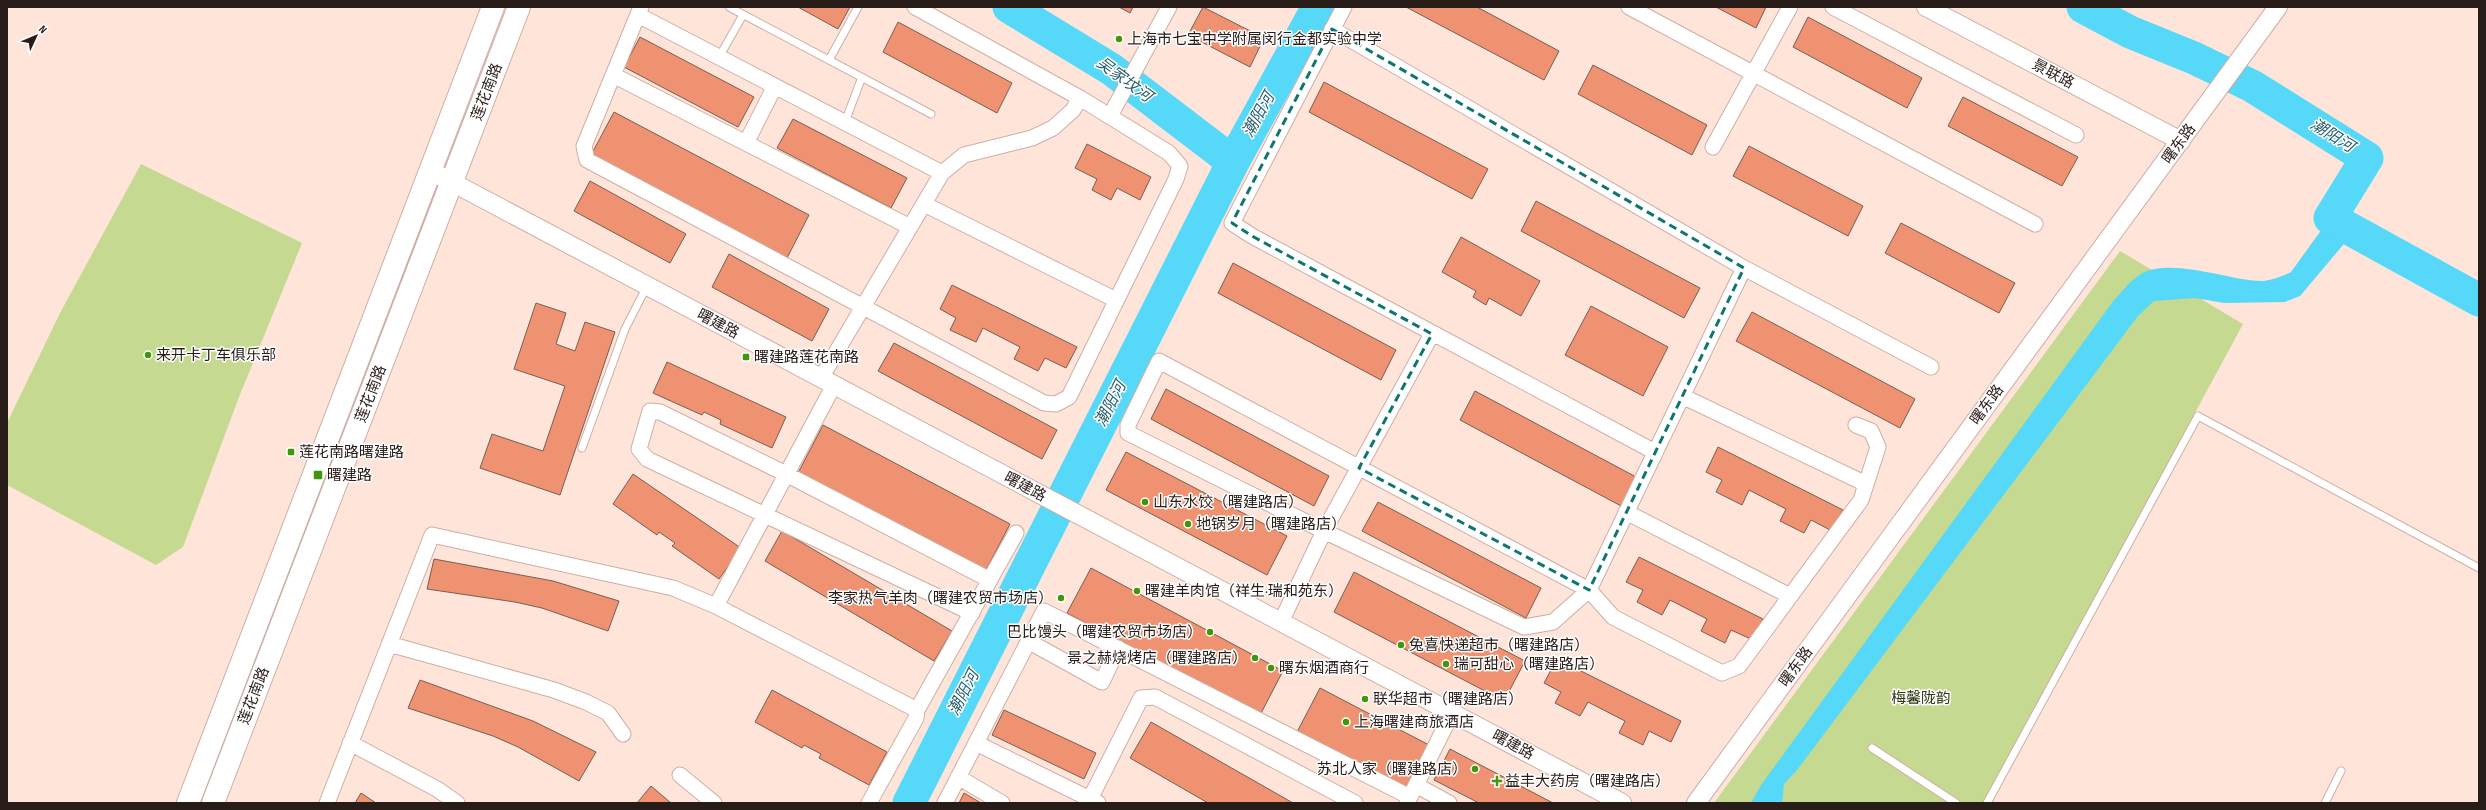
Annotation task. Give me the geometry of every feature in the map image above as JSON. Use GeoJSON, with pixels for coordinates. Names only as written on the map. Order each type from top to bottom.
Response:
{"type":"FeatureCollection","features":[{"type":"Feature","properties":{"kind":"main road","name":"莲花南路"},"geometry":{"type":"LineString","coordinates":[[188,803],[492,7]]}},
{"type":"Feature","properties":{"kind":"main road","name":"莲花南路"},"geometry":{"type":"LineString","coordinates":[[213,803],[519,7]]}},
{"type":"Feature","properties":{"kind":"street"},"geometry":{"type":"LineString","coordinates":[[915,7],[1080,98],[1169,154],[1180,166],[1176,179],[1069,397],[1056,404],[1044,403],[587,160],[584,146],[640,11],[719,57],[942,173]]}},
{"type":"Feature","properties":{"kind":"street"},"geometry":{"type":"LineString","coordinates":[[1110,116],[1170,7]]}},
{"type":"Feature","properties":{"kind":"street"},"geometry":{"type":"LineString","coordinates":[[1344,7],[1232,223],[1252,236],[1432,334],[1655,452]]}},
{"type":"Feature","properties":{"kind":"street"},"geometry":{"type":"LineString","coordinates":[[1629,7],[2036,224]]}},
{"type":"Feature","properties":{"kind":"street"},"geometry":{"type":"LineString","coordinates":[[1713,147],[1790,7]]}},
{"type":"Feature","properties":{"kind":"street"},"geometry":{"type":"LineString","coordinates":[[1833,7],[2076,135]]}},
{"type":"Feature","properties":{"kind":"street","name":"景联路"},"geometry":{"type":"LineString","coordinates":[[1926,7],[2181,141]]}},
{"type":"Feature","properties":{"kind":"street","name":"曙东路"},"geometry":{"type":"LineString","coordinates":[[1696,803],[2278,7]]}},
{"type":"Feature","properties":{"kind":"street"},"geometry":{"type":"LineString","coordinates":[[1332,29],[1744,268],[1931,367]]}},
{"type":"Feature","properties":{"kind":"street"},"geometry":{"type":"LineString","coordinates":[[613,75],[910,227]]}},
{"type":"Feature","properties":{"kind":"street"},"geometry":{"type":"LineString","coordinates":[[746,143],[775,86]]}},
{"type":"Feature","properties":{"kind":"street"},"geometry":{"type":"LineString","coordinates":[[716,606],[786,474],[827,382],[864,306],[942,173],[964,155],[1032,138],[1053,128],[1073,110],[1080,98]]}},
{"type":"Feature","properties":{"kind":"street","name":"曙建路"},"geometry":{"type":"LineString","coordinates":[[429,170],[1622,803]]}},
{"type":"Feature","properties":{"kind":"street"},"geometry":{"type":"LineString","coordinates":[[924,204],[1116,300]]}},
{"type":"Feature","properties":{"kind":"street"},"geometry":{"type":"LineString","coordinates":[[1744,268],[1589,590],[1553,622],[1524,627],[1324,531],[1128,433],[1128,425],[1158,361],[1589,590],[1613,617],[1722,673],[1739,666],[1861,500],[1878,447],[1871,431],[1856,425]]}},
{"type":"Feature","properties":{"kind":"street"},"geometry":{"type":"LineString","coordinates":[[1281,622],[1324,531],[1432,334]]}},
{"type":"Feature","properties":{"kind":"street"},"geometry":{"type":"LineString","coordinates":[[1682,396],[1866,484]]}},
{"type":"Feature","properties":{"kind":"street"},"geometry":{"type":"LineString","coordinates":[[972,613],[647,459],[639,449],[650,411],[660,412],[786,474],[990,580]]}},
{"type":"Feature","properties":{"kind":"street"},"geometry":{"type":"LineString","coordinates":[[1626,512],[1790,596]]}},
{"type":"Feature","properties":{"kind":"street"},"geometry":{"type":"LineString","coordinates":[[869,803],[916,718],[918,710],[1016,533]]}},
{"type":"Feature","properties":{"kind":"street"},"geometry":{"type":"LineString","coordinates":[[327,803],[432,535],[673,588],[716,606],[918,710]]}},
{"type":"Feature","properties":{"kind":"street"},"geometry":{"type":"LineString","coordinates":[[945,803],[1044,610],[1411,795],[1449,803]]}},
{"type":"Feature","properties":{"kind":"street"},"geometry":{"type":"LineString","coordinates":[[1028,641],[1102,682],[1118,648]]}},
{"type":"Feature","properties":{"kind":"street"},"geometry":{"type":"LineString","coordinates":[[389,644],[554,690],[586,702],[608,713],[623,734]]}},
{"type":"Feature","properties":{"kind":"street"},"geometry":{"type":"LineString","coordinates":[[976,743],[1094,801],[1141,698],[1155,697],[1355,803]]}},
{"type":"Feature","properties":{"kind":"street"},"geometry":{"type":"LineString","coordinates":[[1411,795],[1452,713]]}},
{"type":"Feature","properties":{"kind":"street"},"geometry":{"type":"LineString","coordinates":[[350,744],[436,789],[457,803]]}},
{"type":"Feature","properties":{"kind":"street"},"geometry":{"type":"LineString","coordinates":[[680,775],[714,803]]}},
{"type":"Feature","properties":{"kind":"street"},"geometry":{"type":"LineString","coordinates":[[958,777],[1002,803]]}},
{"type":"Feature","properties":{"kind":"lane"},"geometry":{"type":"LineString","coordinates":[[729,7],[931,114]]}},
{"type":"Feature","properties":{"kind":"lane"},"geometry":{"type":"LineString","coordinates":[[829,60],[858,7]]}},
{"type":"Feature","properties":{"kind":"lane"},"geometry":{"type":"LineString","coordinates":[[719,57],[744,15]]}},
{"type":"Feature","properties":{"kind":"lane"},"geometry":{"type":"LineString","coordinates":[[845,122],[862,77]]}},
{"type":"Feature","properties":{"kind":"lane"},"geometry":{"type":"LineString","coordinates":[[582,448],[625,330],[647,286]]}},
{"type":"Feature","properties":{"kind":"lane"},"geometry":{"type":"LineString","coordinates":[[1987,803],[2198,416],[2479,568]]}},
{"type":"Feature","properties":{"kind":"lane"},"geometry":{"type":"LineString","coordinates":[[1872,748],[1956,803]]}},
{"type":"Feature","properties":{"kind":"lane"},"geometry":{"type":"LineString","coordinates":[[2325,803],[2341,771]]}},
{"type":"Feature","properties":{"kind":"highlighted area"},"geometry":{"type":"Polygon","coordinates":[[[1332,29],[1744,268],[1589,590],[1359,468],[1432,334],[1252,236],[1232,223],[1332,29]]]}},
{"type":"Feature","properties":{"kind":"green space","name":"来开卡丁车俱乐部"},"geometry":{"type":"Polygon","coordinates":[[[141,164],[302,243],[239,397],[183,547],[156,565],[7,485],[7,423],[60,313],[141,164]]]}},
{"type":"Feature","properties":{"kind":"green space","name":"梅馨陇韵"},"geometry":{"type":"Polygon","coordinates":[[[2120,251],[2243,324],[1984,803],[1714,803],[2120,251]]]}},
{"type":"Feature","properties":{"kind":"water"},"geometry":{"type":"Polygon","coordinates":[[[2330,218],[2354,232],[2300,296],[2285,302],[2224,303],[2195,298],[2154,301],[2138,316],[1797,770],[1784,784],[1782,803],[1751,803],[1761,785],[2114,300],[2129,284],[2138,276],[2150,270],[2165,268],[2181,268],[2248,280],[2262,281],[2277,278],[2291,272],[2330,218]]]}},
{"type":"Feature","properties":{"kind":"building"},"geometry":{"type":"Polygon","coordinates":[[[798,7],[850,7],[838,29],[798,7]]]}},
{"type":"Feature","properties":{"kind":"building"},"geometry":{"type":"Polygon","coordinates":[[[1119,7],[1133,7],[1130,13],[1119,7]]]}},
{"type":"Feature","properties":{"kind":"building"},"geometry":{"type":"Polygon","coordinates":[[[1203,7],[1264,38],[1250,67],[1188,35],[1203,7]]]}},
{"type":"Feature","properties":{"kind":"building"},"geometry":{"type":"Polygon","coordinates":[[[1406,7],[1477,7],[1559,51],[1544,80],[1406,7]]]}},
{"type":"Feature","properties":{"kind":"building"},"geometry":{"type":"Polygon","coordinates":[[[1716,7],[1766,7],[1756,28],[1716,7]]]}},
{"type":"Feature","properties":{"kind":"building"},"geometry":{"type":"Polygon","coordinates":[[[1808,17],[1922,78],[1907,108],[1793,47],[1808,17]]]}},
{"type":"Feature","properties":{"kind":"building"},"geometry":{"type":"Polygon","coordinates":[[[898,22],[1012,83],[997,113],[883,52],[898,22]]]}},
{"type":"Feature","properties":{"kind":"building"},"geometry":{"type":"Polygon","coordinates":[[[640,37],[754,97],[738,127],[624,67],[640,37]]]}},
{"type":"Feature","properties":{"kind":"building"},"geometry":{"type":"Polygon","coordinates":[[[1593,65],[1707,125],[1692,155],[1578,94],[1593,65]]]}},
{"type":"Feature","properties":{"kind":"building"},"geometry":{"type":"Polygon","coordinates":[[[1324,82],[1488,169],[1472,199],[1309,112],[1324,82]]]}},
{"type":"Feature","properties":{"kind":"building"},"geometry":{"type":"Polygon","coordinates":[[[1963,97],[2078,157],[2062,186],[1948,126],[1963,97]]]}},
{"type":"Feature","properties":{"kind":"building"},"geometry":{"type":"Polygon","coordinates":[[[614,112],[809,215],[786,260],[590,157],[614,112]]]}},
{"type":"Feature","properties":{"kind":"building"},"geometry":{"type":"Polygon","coordinates":[[[793,119],[907,178],[891,208],[777,148],[793,119]]]}},
{"type":"Feature","properties":{"kind":"building"},"geometry":{"type":"Polygon","coordinates":[[[1087,144],[1151,177],[1140,200],[1117,188],[1111,200],[1092,190],[1097,179],[1075,168],[1087,144]]]}},
{"type":"Feature","properties":{"kind":"building"},"geometry":{"type":"Polygon","coordinates":[[[1749,146],[1863,206],[1848,236],[1733,176],[1749,146]]]}},
{"type":"Feature","properties":{"kind":"building"},"geometry":{"type":"Polygon","coordinates":[[[590,181],[686,234],[670,263],[574,211],[590,181]]]}},
{"type":"Feature","properties":{"kind":"building"},"geometry":{"type":"Polygon","coordinates":[[[1536,201],[1700,288],[1684,318],[1521,231],[1536,201]]]}},
{"type":"Feature","properties":{"kind":"building"},"geometry":{"type":"Polygon","coordinates":[[[1901,223],[2015,283],[1999,313],[1885,253],[1901,223]]]}},
{"type":"Feature","properties":{"kind":"building"},"geometry":{"type":"Polygon","coordinates":[[[1461,237],[1540,281],[1521,316],[1489,298],[1486,305],[1473,297],[1476,291],[1442,272],[1461,237]]]}},
{"type":"Feature","properties":{"kind":"building"},"geometry":{"type":"Polygon","coordinates":[[[729,254],[829,309],[812,341],[712,287],[729,254]]]}},
{"type":"Feature","properties":{"kind":"building"},"geometry":{"type":"Polygon","coordinates":[[[1233,263],[1396,350],[1381,380],[1218,293],[1233,263]]]}},
{"type":"Feature","properties":{"kind":"building"},"geometry":{"type":"Polygon","coordinates":[[[952,285],[1077,347],[1066,368],[1045,358],[1038,371],[1014,359],[1020,347],[983,328],[976,342],[950,330],[956,318],[940,309],[952,285]]]}},
{"type":"Feature","properties":{"kind":"building"},"geometry":{"type":"Polygon","coordinates":[[[536,303],[566,313],[556,344],[575,351],[585,322],[615,332],[560,495],[480,468],[492,434],[543,451],[565,386],[514,369],[536,303]]]}},
{"type":"Feature","properties":{"kind":"building"},"geometry":{"type":"Polygon","coordinates":[[[1591,306],[1668,347],[1643,396],[1565,355],[1591,306]]]}},
{"type":"Feature","properties":{"kind":"building"},"geometry":{"type":"Polygon","coordinates":[[[1752,312],[1915,399],[1900,428],[1736,341],[1752,312]]]}},
{"type":"Feature","properties":{"kind":"building"},"geometry":{"type":"Polygon","coordinates":[[[894,343],[1057,430],[1042,459],[878,371],[894,343]]]}},
{"type":"Feature","properties":{"kind":"building"},"geometry":{"type":"Polygon","coordinates":[[[667,362],[786,417],[772,448],[720,424],[721,420],[704,412],[702,415],[653,393],[667,362]]]}},
{"type":"Feature","properties":{"kind":"building"},"geometry":{"type":"Polygon","coordinates":[[[1166,389],[1329,476],[1314,506],[1151,419],[1166,389]]]}},
{"type":"Feature","properties":{"kind":"building"},"geometry":{"type":"Polygon","coordinates":[[[1475,391],[1638,478],[1623,507],[1460,420],[1475,391]]]}},
{"type":"Feature","properties":{"kind":"building"},"geometry":{"type":"Polygon","coordinates":[[[823,425],[1010,524],[985,572],[798,473],[823,425]]]}},
{"type":"Feature","properties":{"kind":"building"},"geometry":{"type":"Polygon","coordinates":[[[1718,447],[1843,510],[1832,531],[1811,520],[1804,533],[1780,521],[1786,509],[1749,490],[1742,505],[1716,492],[1722,480],[1706,472],[1718,447]]]}},
{"type":"Feature","properties":{"kind":"building"},"geometry":{"type":"Polygon","coordinates":[[[1126,452],[1287,536],[1267,575],[1106,490],[1126,452]]]}},
{"type":"Feature","properties":{"kind":"building"},"geometry":{"type":"Polygon","coordinates":[[[633,474],[741,548],[719,579],[672,546],[675,543],[659,532],[657,535],[613,504],[633,474]]]}},
{"type":"Feature","properties":{"kind":"building"},"geometry":{"type":"Polygon","coordinates":[[[1378,502],[1541,588],[1526,618],[1362,531],[1378,502]]]}},
{"type":"Feature","properties":{"kind":"building"},"geometry":{"type":"Polygon","coordinates":[[[782,531],[952,631],[934,661],[765,561],[782,531]]]}},
{"type":"Feature","properties":{"kind":"building"},"geometry":{"type":"Polygon","coordinates":[[[1639,557],[1763,619],[1753,640],[1731,630],[1725,643],[1701,631],[1707,619],[1670,600],[1662,615],[1637,602],[1643,590],[1626,582],[1639,557]]]}},
{"type":"Feature","properties":{"kind":"building"},"geometry":{"type":"Polygon","coordinates":[[[434,559],[553,581],[619,601],[608,631],[542,608],[515,602],[427,589],[434,559]]]}},
{"type":"Feature","properties":{"kind":"building"},"geometry":{"type":"Polygon","coordinates":[[[1091,568],[1283,671],[1259,717],[1067,613],[1091,568]]]}},
{"type":"Feature","properties":{"kind":"building"},"geometry":{"type":"Polygon","coordinates":[[[1354,572],[1525,661],[1504,701],[1334,612],[1354,572]]]}},
{"type":"Feature","properties":{"kind":"building"},"geometry":{"type":"Polygon","coordinates":[[[1557,659],[1681,721],[1671,742],[1649,731],[1643,745],[1619,733],[1625,721],[1588,702],[1580,716],[1555,703],[1561,692],[1544,683],[1557,659]]]}},
{"type":"Feature","properties":{"kind":"building"},"geometry":{"type":"Polygon","coordinates":[[[420,680],[533,721],[596,752],[579,781],[518,747],[493,736],[408,708],[420,680]]]}},
{"type":"Feature","properties":{"kind":"building"},"geometry":{"type":"Polygon","coordinates":[[[1320,688],[1429,745],[1406,791],[1296,734],[1320,688]]]}},
{"type":"Feature","properties":{"kind":"building"},"geometry":{"type":"Polygon","coordinates":[[[772,690],[887,752],[869,785],[819,758],[821,754],[804,745],[802,748],[755,722],[772,690]]]}},
{"type":"Feature","properties":{"kind":"building"},"geometry":{"type":"Polygon","coordinates":[[[1004,710],[1096,753],[1084,779],[992,735],[1004,710]]]}},
{"type":"Feature","properties":{"kind":"building"},"geometry":{"type":"Polygon","coordinates":[[[1151,722],[1293,803],[1208,803],[1130,758],[1151,722]]]}},
{"type":"Feature","properties":{"kind":"building"},"geometry":{"type":"Polygon","coordinates":[[[1450,749],[1553,803],[1479,803],[1434,780],[1450,749]]]}},
{"type":"Feature","properties":{"kind":"building"},"geometry":{"type":"Polygon","coordinates":[[[651,786],[671,803],[637,803],[651,786]]]}},
{"type":"Feature","properties":{"kind":"building"},"geometry":{"type":"Polygon","coordinates":[[[361,793],[376,803],[355,803],[361,793]]]}},
{"type":"Feature","properties":{"kind":"building"},"geometry":{"type":"Polygon","coordinates":[[[964,793],[981,803],[959,803],[964,793]]]}},
{"type":"Feature","properties":{"kind":"waterway","name":"吴家坟河"},"geometry":{"type":"LineString","coordinates":[[1009,7],[1111,69],[1233,162]]}},
{"type":"Feature","properties":{"kind":"waterway","name":"潮阳河"},"geometry":{"type":"LineString","coordinates":[[909,803],[1233,162],[1318,7]]}},
{"type":"Feature","properties":{"kind":"waterway","name":"潮阳河"},"geometry":{"type":"LineString","coordinates":[[2083,7],[2130,32],[2194,58],[2252,86],[2367,158],[2330,218],[2479,300]]}},
{"type":"Feature","properties":{"kind":"place","name":"上海市七宝中学附属闵行金都实验中学"},"geometry":{"type":"Point","coordinates":[1119,39]}},
{"type":"Feature","properties":{"kind":"place","name":"来开卡丁车俱乐部"},"geometry":{"type":"Point","coordinates":[148,355]}},
{"type":"Feature","properties":{"kind":"place","name":"曙建路莲花南路"},"geometry":{"type":"Point","coordinates":[746,357]}},
{"type":"Feature","properties":{"kind":"place","name":"莲花南路曙建路"},"geometry":{"type":"Point","coordinates":[291,452]}},
{"type":"Feature","properties":{"kind":"place","name":"曙建路"},"geometry":{"type":"Point","coordinates":[318,475]}},
{"type":"Feature","properties":{"kind":"place","name":"山东水饺（曙建路店）"},"geometry":{"type":"Point","coordinates":[1145,502]}},
{"type":"Feature","properties":{"kind":"place","name":"地锅岁月（曙建路店）"},"geometry":{"type":"Point","coordinates":[1188,524]}},
{"type":"Feature","properties":{"kind":"place","name":"曙建羊肉馆（祥生·瑞和苑东）"},"geometry":{"type":"Point","coordinates":[1137,591]}},
{"type":"Feature","properties":{"kind":"place","name":"李家热气羊肉（曙建农贸市场店）"},"geometry":{"type":"Point","coordinates":[1061,598]}},
{"type":"Feature","properties":{"kind":"place","name":"巴比馒头（曙建农贸市场店）"},"geometry":{"type":"Point","coordinates":[1210,632]}},
{"type":"Feature","properties":{"kind":"place","name":"兔喜快递超市（曙建路店）"},"geometry":{"type":"Point","coordinates":[1401,645]}},
{"type":"Feature","properties":{"kind":"place","name":"景之赫烧烤店（曙建路店）"},"geometry":{"type":"Point","coordinates":[1255,658]}},
{"type":"Feature","properties":{"kind":"place","name":"瑞可甜心（曙建路店）"},"geometry":{"type":"Point","coordinates":[1446,664]}},
{"type":"Feature","properties":{"kind":"place","name":"曙东烟酒商行"},"geometry":{"type":"Point","coordinates":[1271,668]}},
{"type":"Feature","properties":{"kind":"place","name":"联华超市（曙建路店）"},"geometry":{"type":"Point","coordinates":[1365,699]}},
{"type":"Feature","properties":{"kind":"place","name":"上海曙建商旅酒店"},"geometry":{"type":"Point","coordinates":[1346,722]}},
{"type":"Feature","properties":{"kind":"place","name":"苏北人家（曙建路店）"},"geometry":{"type":"Point","coordinates":[1475,769]}},
{"type":"Feature","properties":{"kind":"place","name":"益丰大药房（曙建路店）"},"geometry":{"type":"Point","coordinates":[1497,781]}}]}
